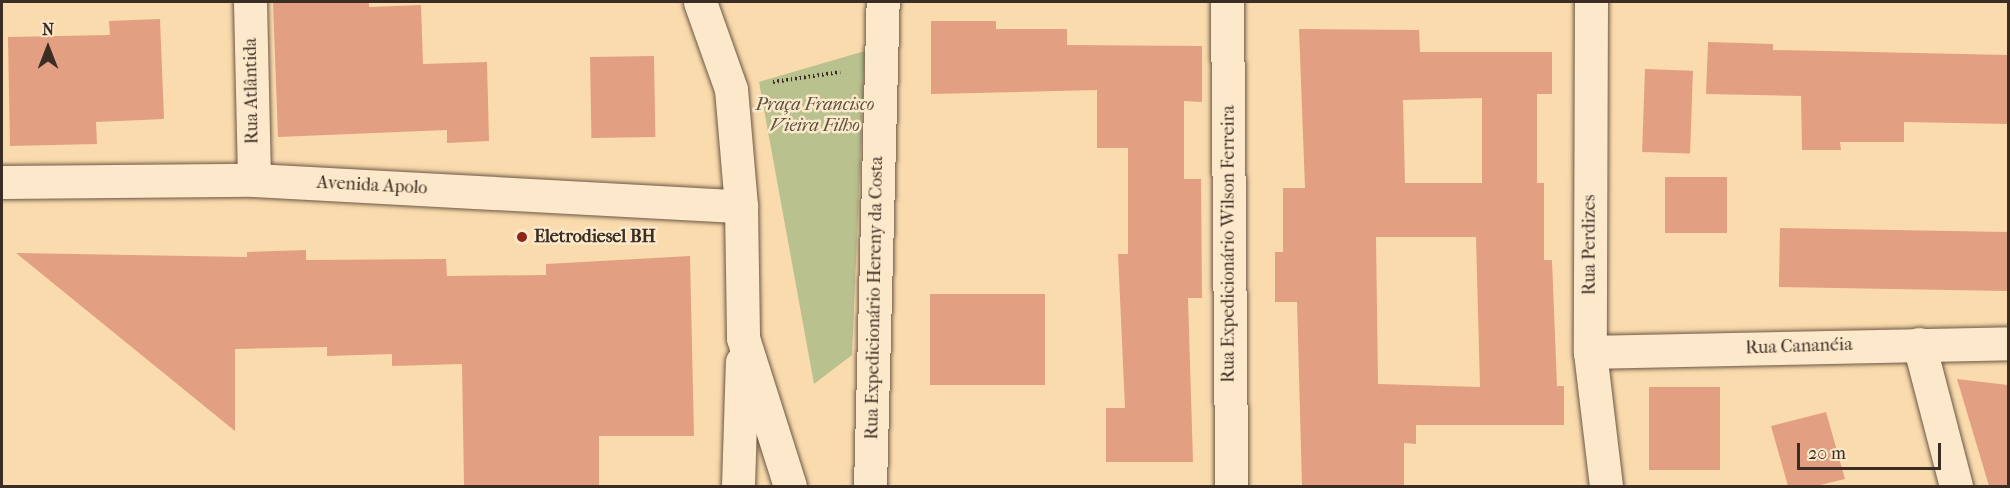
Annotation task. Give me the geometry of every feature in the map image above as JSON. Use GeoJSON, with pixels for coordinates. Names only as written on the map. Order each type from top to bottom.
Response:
{"type":"FeatureCollection","features":[{"type":"Feature","properties":{"kind":"street","name":"Rua Atlântida"},"geometry":{"type":"LineString","coordinates":[[250,2],[254,180]]}},
{"type":"Feature","properties":{"kind":"street"},"geometry":{"type":"LineString","coordinates":[[700,2],[731,89],[741,206],[743,338],[738,486]]}},
{"type":"Feature","properties":{"kind":"street","name":"Rua Expedicionário Hereny da Costa"},"geometry":{"type":"LineString","coordinates":[[870,486],[883,2]]}},
{"type":"Feature","properties":{"kind":"street","name":"Rua Expedicionário Wilson Ferreira"},"geometry":{"type":"LineString","coordinates":[[1227,2],[1231,486]]}},
{"type":"Feature","properties":{"kind":"street","name":"Rua Perdizes"},"geometry":{"type":"LineString","coordinates":[[1591,2],[1590,352],[1606,486]]}},
{"type":"Feature","properties":{"kind":"street","name":"Avenida Apolo"},"geometry":{"type":"LineString","coordinates":[[2,182],[254,180],[741,206]]}},
{"type":"Feature","properties":{"kind":"street"},"geometry":{"type":"LineString","coordinates":[[743,338],[790,486]]}},
{"type":"Feature","properties":{"kind":"street","name":"Rua Cananéia"},"geometry":{"type":"LineString","coordinates":[[1590,352],[2008,343]]}},
{"type":"Feature","properties":{"kind":"street"},"geometry":{"type":"LineString","coordinates":[[1919,344],[1956,486]]}},
{"type":"Feature","properties":{"kind":"path"},"geometry":{"type":"LineString","coordinates":[[731,89],[881,65]]}},
{"type":"Feature","properties":{"kind":"green space","name":"Praça Francisco Vieira Filho"},"geometry":{"type":"Polygon","coordinates":[[[865,51],[852,355],[814,384],[759,82],[865,51]]]}},
{"type":"Feature","properties":{"kind":"building"},"geometry":{"type":"Polygon","coordinates":[[[273,2],[369,2],[369,7],[421,5],[423,64],[487,62],[489,141],[447,143],[447,130],[278,137],[273,2]]]}},
{"type":"Feature","properties":{"kind":"building"},"geometry":{"type":"Polygon","coordinates":[[[160,19],[164,119],[96,122],[97,144],[10,146],[8,37],[110,35],[109,21],[160,19]]]}},
{"type":"Feature","properties":{"kind":"building"},"geometry":{"type":"Polygon","coordinates":[[[931,21],[996,21],[996,29],[1067,29],[1067,45],[1202,46],[1202,102],[1184,101],[1184,179],[1201,179],[1202,298],[1188,298],[1193,462],[1106,462],[1106,408],[1125,408],[1118,254],[1128,254],[1128,148],[1097,148],[1097,90],[931,94],[931,21]]]}},
{"type":"Feature","properties":{"kind":"building"},"geometry":{"type":"Polygon","coordinates":[[[1299,29],[1419,30],[1420,52],[1552,52],[1552,94],[1537,94],[1537,183],[1544,183],[1544,260],[1552,260],[1557,386],[1564,386],[1564,425],[1416,425],[1416,444],[1404,443],[1404,486],[1302,486],[1297,302],[1275,302],[1275,252],[1283,252],[1283,188],[1305,188],[1299,29]],[[1482,98],[1403,100],[1405,183],[1482,183],[1482,98]],[[1376,237],[1378,384],[1480,387],[1476,237],[1376,237]]]}},
{"type":"Feature","properties":{"kind":"building"},"geometry":{"type":"Polygon","coordinates":[[[1708,42],[1773,44],[1773,50],[2008,55],[2008,124],[1904,122],[1904,142],[1840,142],[1841,150],[1802,150],[1801,96],[1706,94],[1708,42]]]}},
{"type":"Feature","properties":{"kind":"building"},"geometry":{"type":"Polygon","coordinates":[[[654,56],[655,137],[591,138],[590,57],[654,56]]]}},
{"type":"Feature","properties":{"kind":"building"},"geometry":{"type":"Polygon","coordinates":[[[1645,69],[1693,71],[1690,154],[1642,152],[1645,69]]]}},
{"type":"Feature","properties":{"kind":"building"},"geometry":{"type":"Polygon","coordinates":[[[1665,177],[1727,177],[1727,233],[1665,233],[1665,177]]]}},
{"type":"Feature","properties":{"kind":"building"},"geometry":{"type":"Polygon","coordinates":[[[1780,228],[2008,232],[2007,291],[1779,287],[1780,228]]]}},
{"type":"Feature","properties":{"kind":"building"},"geometry":{"type":"Polygon","coordinates":[[[306,250],[306,260],[446,259],[447,276],[546,275],[546,264],[690,256],[694,436],[599,436],[599,486],[464,486],[462,364],[392,366],[392,354],[327,356],[327,347],[235,349],[235,431],[16,253],[247,257],[247,252],[306,250]]]}},
{"type":"Feature","properties":{"kind":"building"},"geometry":{"type":"Polygon","coordinates":[[[930,294],[1045,294],[1045,385],[930,385],[930,294]]]}},
{"type":"Feature","properties":{"kind":"building"},"geometry":{"type":"Polygon","coordinates":[[[1957,379],[2008,385],[2008,486],[1989,486],[1957,379]]]}},
{"type":"Feature","properties":{"kind":"building"},"geometry":{"type":"Polygon","coordinates":[[[1649,387],[1720,387],[1720,470],[1649,470],[1649,387]]]}},
{"type":"Feature","properties":{"kind":"building"},"geometry":{"type":"Polygon","coordinates":[[[1826,412],[1845,479],[1816,486],[1788,486],[1771,426],[1826,412]]]}},
{"type":"Feature","properties":{"kind":"place","name":"Eletrodiesel BH"},"geometry":{"type":"Point","coordinates":[522,237]}}]}
